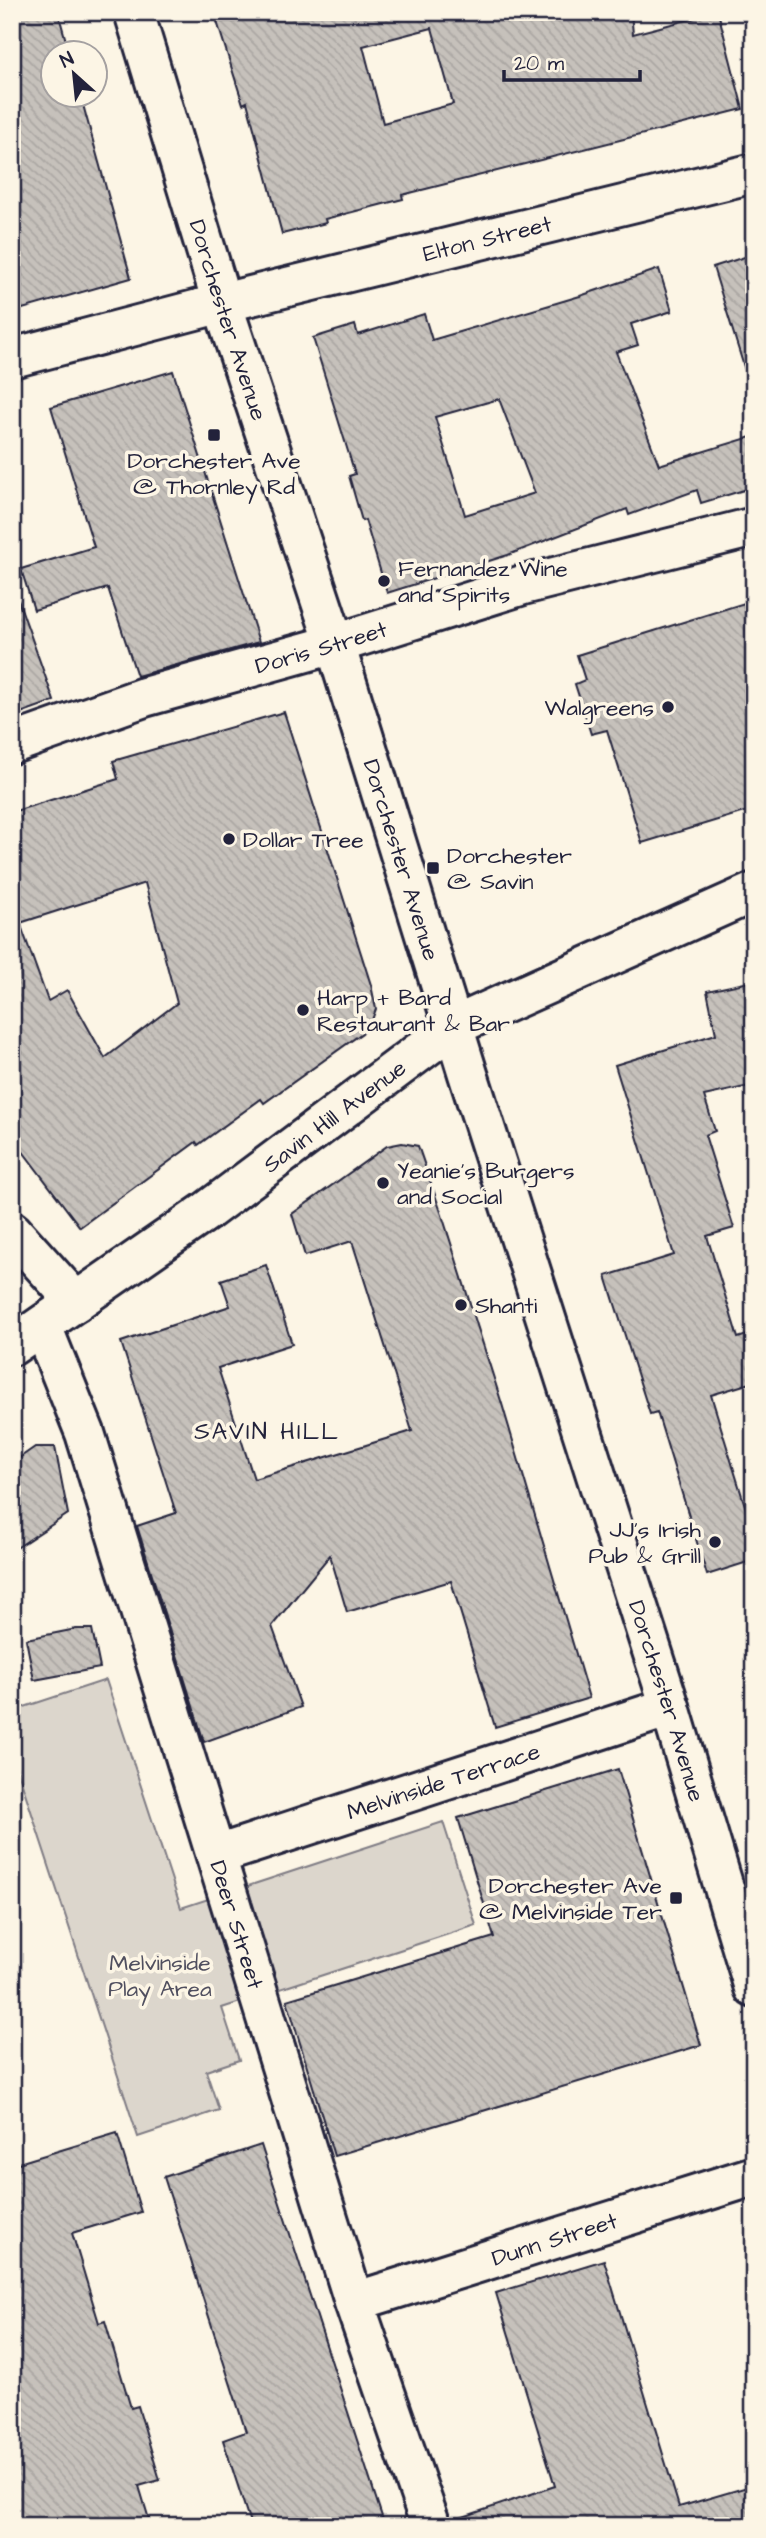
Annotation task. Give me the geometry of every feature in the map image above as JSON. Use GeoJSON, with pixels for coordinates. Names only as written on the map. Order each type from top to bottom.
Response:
{"type":"FeatureCollection","features":[{"type":"Feature","properties":{"kind":"street","name":"Dorchester Avenue"},"geometry":{"type":"LineString","coordinates":[[134,12],[222,303],[335,644],[670,1707],[754,1988]]}},
{"type":"Feature","properties":{"kind":"street","name":"Elton Street"},"geometry":{"type":"LineString","coordinates":[[12,358],[222,303],[754,173]]}},
{"type":"Feature","properties":{"kind":"street","name":"Doris Street"},"geometry":{"type":"LineString","coordinates":[[12,744],[145,697],[335,644],[523,585],[754,527]]}},
{"type":"Feature","properties":{"kind":"street","name":"Savin Hill Avenue"},"geometry":{"type":"LineString","coordinates":[[27,1336],[207,1211],[454,1026],[754,892]]}},
{"type":"Feature","properties":{"kind":"street"},"geometry":{"type":"LineString","coordinates":[[12,1231],[76,1301]]}},
{"type":"Feature","properties":{"kind":"street","name":"Deer Street"},"geometry":{"type":"LineString","coordinates":[[27,1336],[85,1433],[354,2302],[430,2526]]}},
{"type":"Feature","properties":{"kind":"street","name":"Melvinside Terrace"},"geometry":{"type":"LineString","coordinates":[[217,1855],[670,1707]]}},
{"type":"Feature","properties":{"kind":"street","name":"Dunn Street"},"geometry":{"type":"LineString","coordinates":[[354,2302],[754,2176]]}},
{"type":"Feature","properties":{"kind":"green space","name":"Melvinside Play Area"},"geometry":{"type":"Polygon","coordinates":[[[106,1680],[181,1908],[443,1822],[476,1925],[222,2008],[239,2060],[206,2071],[219,2110],[138,2137],[12,1753],[12,1711],[106,1680]]]}},
{"type":"Feature","properties":{"kind":"building"},"geometry":{"type":"Polygon","coordinates":[[[12,12],[58,12],[65,38],[38,38],[38,108],[84,108],[131,278],[12,312],[12,12]]]}},
{"type":"Feature","properties":{"kind":"building"},"geometry":{"type":"Polygon","coordinates":[[[214,12],[631,12],[633,34],[718,12],[743,109],[402,195],[403,199],[325,219],[326,223],[282,234],[247,102],[243,104],[214,12]],[[432,28],[363,46],[383,123],[453,104],[432,28]]]}},
{"type":"Feature","properties":{"kind":"building"},"geometry":{"type":"Polygon","coordinates":[[[754,254],[754,369],[745,370],[713,267],[754,254]]]}},
{"type":"Feature","properties":{"kind":"building"},"geometry":{"type":"Polygon","coordinates":[[[659,269],[672,311],[631,324],[638,345],[616,352],[659,465],[754,436],[754,487],[701,503],[697,490],[629,515],[627,509],[508,555],[387,593],[365,520],[362,521],[349,476],[355,474],[313,338],[355,325],[358,335],[424,314],[432,340],[580,296],[659,269]],[[499,399],[435,417],[465,515],[535,493],[499,399]]]}},
{"type":"Feature","properties":{"kind":"building"},"geometry":{"type":"Polygon","coordinates":[[[173,371],[259,642],[137,676],[108,588],[34,610],[21,569],[94,547],[51,407],[173,371]]]}},
{"type":"Feature","properties":{"kind":"building"},"geometry":{"type":"Polygon","coordinates":[[[17,597],[54,701],[12,716],[12,598],[17,597]]]}},
{"type":"Feature","properties":{"kind":"building","name":"Walgreens"},"geometry":{"type":"Polygon","coordinates":[[[754,600],[754,809],[642,843],[607,730],[591,734],[575,684],[585,680],[577,655],[754,600]]]}},
{"type":"Feature","properties":{"kind":"building"},"geometry":{"type":"Polygon","coordinates":[[[284,712],[371,985],[376,1009],[369,1028],[264,1103],[261,1099],[198,1145],[196,1142],[80,1227],[12,1137],[12,812],[118,779],[113,761],[284,712]],[[145,883],[20,923],[48,1001],[67,990],[105,1058],[177,1003],[145,883]]]}},
{"type":"Feature","properties":{"kind":"building"},"geometry":{"type":"Polygon","coordinates":[[[754,981],[754,1085],[704,1096],[715,1131],[705,1135],[734,1228],[707,1236],[738,1338],[747,1335],[754,1357],[754,1382],[711,1395],[754,1535],[754,1560],[707,1575],[657,1412],[650,1414],[606,1276],[674,1255],[615,1065],[716,1034],[707,991],[754,981]]]}},
{"type":"Feature","properties":{"kind":"building"},"geometry":{"type":"Polygon","coordinates":[[[402,1143],[418,1146],[442,1215],[502,1404],[589,1698],[495,1727],[451,1581],[347,1612],[330,1555],[272,1626],[301,1707],[204,1742],[137,1526],[176,1513],[121,1342],[230,1306],[221,1280],[266,1265],[292,1344],[218,1368],[254,1479],[412,1431],[352,1241],[305,1256],[292,1214],[387,1146],[402,1143]]]}},
{"type":"Feature","properties":{"kind":"building"},"geometry":{"type":"Polygon","coordinates":[[[35,1447],[55,1447],[68,1514],[12,1551],[12,1463],[35,1447]]]}},
{"type":"Feature","properties":{"kind":"building"},"geometry":{"type":"Polygon","coordinates":[[[76,1629],[92,1629],[100,1668],[34,1680],[26,1639],[76,1629]]]}},
{"type":"Feature","properties":{"kind":"building"},"geometry":{"type":"Polygon","coordinates":[[[618,1769],[701,2045],[334,2156],[287,2000],[494,1937],[458,1818],[618,1769]]]}},
{"type":"Feature","properties":{"kind":"building"},"geometry":{"type":"Polygon","coordinates":[[[117,2133],[141,2212],[72,2233],[99,2323],[105,2321],[131,2408],[138,2406],[160,2480],[139,2486],[151,2526],[18,2526],[12,2506],[12,2165],[117,2133]]]}},
{"type":"Feature","properties":{"kind":"building"},"geometry":{"type":"Polygon","coordinates":[[[261,2145],[385,2526],[251,2526],[223,2440],[246,2432],[164,2177],[261,2145]]]}},
{"type":"Feature","properties":{"kind":"building"},"geometry":{"type":"Polygon","coordinates":[[[604,2260],[679,2507],[754,2485],[754,2526],[458,2526],[457,2519],[555,2486],[496,2293],[604,2260]]]}},
{"type":"Feature","properties":{"kind":"place","name":"Dorchester Ave @ Thornley Rd"},"geometry":{"type":"Point","coordinates":[214,435]}},
{"type":"Feature","properties":{"kind":"place","name":"Fernandez Wine and Spirits"},"geometry":{"type":"Point","coordinates":[384,581]}},
{"type":"Feature","properties":{"kind":"place","name":"Walgreens"},"geometry":{"type":"Point","coordinates":[668,707]}},
{"type":"Feature","properties":{"kind":"place","name":"Dollar Tree"},"geometry":{"type":"Point","coordinates":[229,839]}},
{"type":"Feature","properties":{"kind":"place","name":"Dorchester @ Savin"},"geometry":{"type":"Point","coordinates":[433,868]}},
{"type":"Feature","properties":{"kind":"place","name":"Harp + Bard Restaurant & Bar"},"geometry":{"type":"Point","coordinates":[303,1010]}},
{"type":"Feature","properties":{"kind":"place","name":"Yeanie's Burgers and Social"},"geometry":{"type":"Point","coordinates":[383,1183]}},
{"type":"Feature","properties":{"kind":"place","name":"Shanti"},"geometry":{"type":"Point","coordinates":[461,1305]}},
{"type":"Feature","properties":{"kind":"place","name":"JJ's Irish Pub & Grill"},"geometry":{"type":"Point","coordinates":[715,1542]}},
{"type":"Feature","properties":{"kind":"place","name":"Dorchester Ave @ Melvinside Ter"},"geometry":{"type":"Point","coordinates":[676,1898]}},
{"type":"Feature","properties":{"kind":"district","name":"SAVIN HILL"},"geometry":{"type":"Point","coordinates":[267,1431]}}]}
